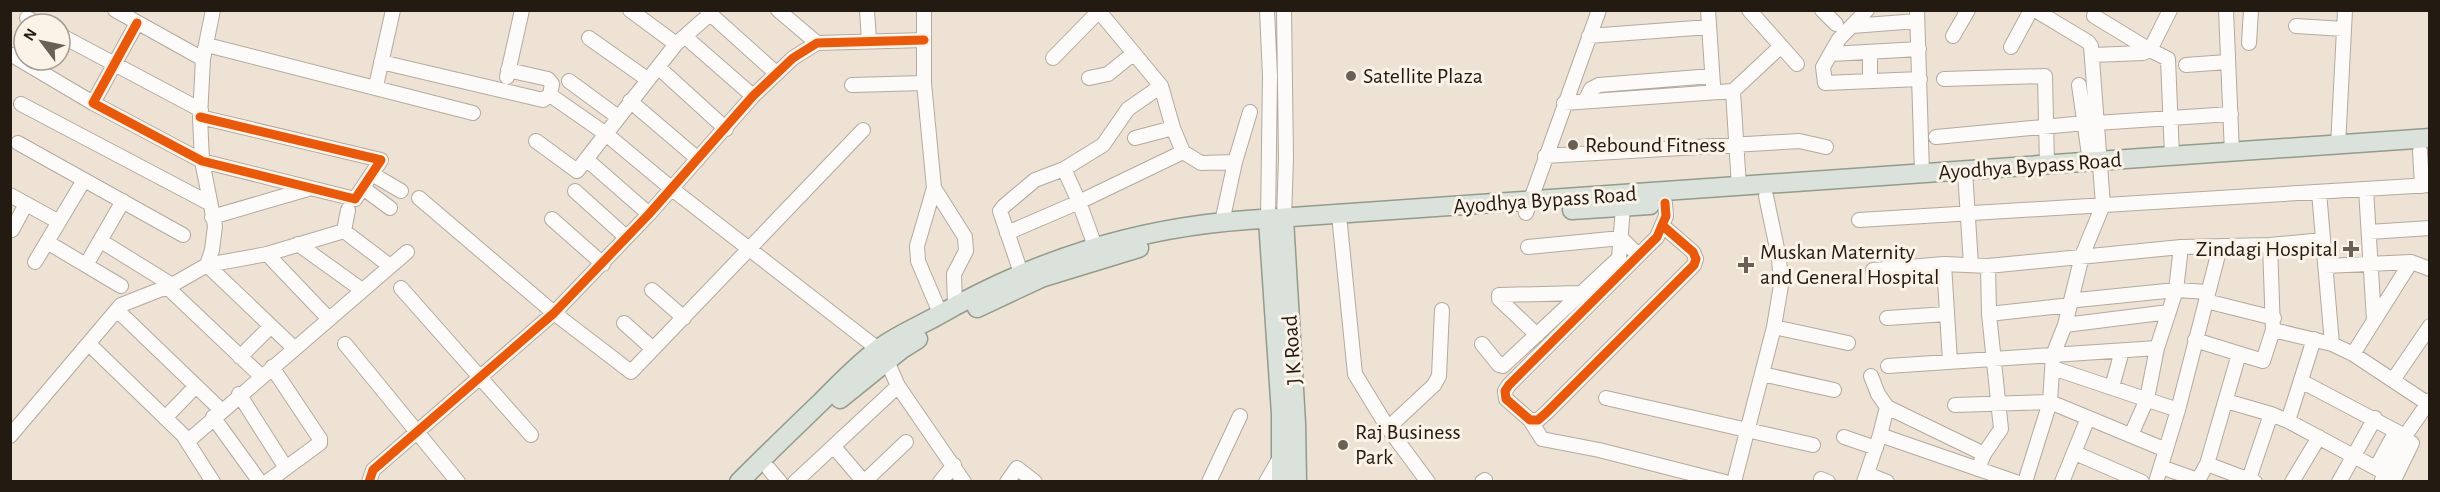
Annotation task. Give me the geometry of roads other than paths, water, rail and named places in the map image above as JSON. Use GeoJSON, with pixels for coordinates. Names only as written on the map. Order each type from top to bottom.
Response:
{"type":"FeatureCollection","features":[{"type":"Feature","properties":{"kind":"main road","name":"Ayodhya Bypass Road"},"geometry":{"type":"LineString","coordinates":[[739,482],[882,355],[948,309],[1021,273],[1095,246],[1160,230],[1222,222],[1340,225],[1739,187],[1922,174],[1966,177],[2048,165],[2096,166],[2172,156],[2338,146],[2426,147]]}},
{"type":"Feature","properties":{"kind":"main road","name":"Ayodhya Bypass Road"},"geometry":{"type":"LineString","coordinates":[[755,482],[774,475],[882,355],[902,349],[957,317],[1041,278],[1124,251],[1163,242],[1276,225],[1528,207],[1623,207],[2096,166],[2426,147]]}},
{"type":"Feature","properties":{"kind":"main road","name":"J K Road"},"geometry":{"type":"LineString","coordinates":[[1276,225],[1281,482]]}},
{"type":"Feature","properties":{"kind":"main road","name":"J K Road"},"geometry":{"type":"LineString","coordinates":[[1276,225],[1296,423],[1297,482]]}},
{"type":"Feature","properties":{"kind":"street"},"geometry":{"type":"LineString","coordinates":[[115,10],[203,59]]}},
{"type":"Feature","properties":{"kind":"street"},"geometry":{"type":"LineString","coordinates":[[207,265],[215,226],[202,161],[200,113],[203,59],[213,10]]}},
{"type":"Feature","properties":{"kind":"street"},"geometry":{"type":"LineString","coordinates":[[376,86],[393,10]]}},
{"type":"Feature","properties":{"kind":"street"},"geometry":{"type":"LineString","coordinates":[[503,90],[522,10]]}},
{"type":"Feature","properties":{"kind":"street"},"geometry":{"type":"LineString","coordinates":[[630,10],[676,44]]}},
{"type":"Feature","properties":{"kind":"street"},"geometry":{"type":"LineString","coordinates":[[778,10],[817,43]]}},
{"type":"Feature","properties":{"kind":"street"},"geometry":{"type":"LineString","coordinates":[[867,10],[869,41]]}},
{"type":"Feature","properties":{"kind":"street"},"geometry":{"type":"LineString","coordinates":[[924,10],[924,83],[934,188],[917,246],[918,261],[948,309]]}},
{"type":"Feature","properties":{"kind":"street"},"geometry":{"type":"LineString","coordinates":[[1267,10],[1276,225]]}},
{"type":"Feature","properties":{"kind":"street"},"geometry":{"type":"LineString","coordinates":[[1276,225],[1286,158],[1284,10]]}},
{"type":"Feature","properties":{"kind":"street"},"geometry":{"type":"LineString","coordinates":[[1528,207],[1599,10]]}},
{"type":"Feature","properties":{"kind":"street"},"geometry":{"type":"LineString","coordinates":[[1708,10],[1714,93]]}},
{"type":"Feature","properties":{"kind":"street"},"geometry":{"type":"LineString","coordinates":[[1749,10],[1797,64]]}},
{"type":"Feature","properties":{"kind":"street"},"geometry":{"type":"LineString","coordinates":[[1822,10],[1836,24]]}},
{"type":"Feature","properties":{"kind":"street"},"geometry":{"type":"LineString","coordinates":[[1867,10],[1839,39],[1823,67],[1825,83],[1920,79]]}},
{"type":"Feature","properties":{"kind":"street"},"geometry":{"type":"LineString","coordinates":[[1953,36],[1968,10]]}},
{"type":"Feature","properties":{"kind":"street"},"geometry":{"type":"LineString","coordinates":[[2011,47],[2033,10],[2082,38],[2091,46],[2091,123],[2103,205],[2082,256],[2074,302],[2053,362],[2050,402],[2025,482]]}},
{"type":"Feature","properties":{"kind":"street"},"geometry":{"type":"LineString","coordinates":[[2092,55],[2143,53],[2150,50],[2170,10]]}},
{"type":"Feature","properties":{"kind":"street"},"geometry":{"type":"LineString","coordinates":[[2226,10],[2232,153]]}},
{"type":"Feature","properties":{"kind":"street"},"geometry":{"type":"LineString","coordinates":[[2249,43],[2251,10]]}},
{"type":"Feature","properties":{"kind":"street"},"geometry":{"type":"LineString","coordinates":[[2338,146],[2345,10]]}},
{"type":"Feature","properties":{"kind":"street"},"geometry":{"type":"LineString","coordinates":[[1053,58],[1099,11],[1161,86],[1173,128],[1183,152],[1201,163],[1235,162]]}},
{"type":"Feature","properties":{"kind":"street"},"geometry":{"type":"LineString","coordinates":[[536,141],[577,171],[676,44],[708,13],[776,73]]}},
{"type":"Feature","properties":{"kind":"street"},"geometry":{"type":"LineString","coordinates":[[2082,38],[2096,13],[2150,50],[2168,58],[2172,156]]}},
{"type":"Feature","properties":{"kind":"street"},"geometry":{"type":"LineString","coordinates":[[1852,26],[1917,16],[1922,174]]}},
{"type":"Feature","properties":{"kind":"street"},"geometry":{"type":"LineString","coordinates":[[93,103],[137,22]]}},
{"type":"Feature","properties":{"kind":"street"},"geometry":{"type":"LineString","coordinates":[[2296,26],[2344,29]]}},
{"type":"Feature","properties":{"kind":"street"},"geometry":{"type":"LineString","coordinates":[[1589,36],[1709,27]]}},
{"type":"Feature","properties":{"kind":"street"},"geometry":{"type":"LineString","coordinates":[[589,38],[647,79]]}},
{"type":"Feature","properties":{"kind":"street"},"geometry":{"type":"LineString","coordinates":[[369,482],[369,476],[373,470],[554,314],[672,189],[753,96],[793,58],[817,43],[924,40]]}},
{"type":"Feature","properties":{"kind":"street"},"geometry":{"type":"LineString","coordinates":[[41,72],[93,103],[202,161],[355,200],[381,160],[200,113],[72,41]]}},
{"type":"Feature","properties":{"kind":"street"},"geometry":{"type":"LineString","coordinates":[[690,41],[753,96]]}},
{"type":"Feature","properties":{"kind":"street"},"geometry":{"type":"LineString","coordinates":[[207,45],[376,86],[472,113]]}},
{"type":"Feature","properties":{"kind":"street"},"geometry":{"type":"LineString","coordinates":[[1564,103],[1733,91],[1781,46]]}},
{"type":"Feature","properties":{"kind":"street"},"geometry":{"type":"LineString","coordinates":[[1831,54],[1919,49]]}},
{"type":"Feature","properties":{"kind":"street"},"geometry":{"type":"LineString","coordinates":[[1870,52],[1870,81]]}},
{"type":"Feature","properties":{"kind":"street"},"geometry":{"type":"LineString","coordinates":[[1089,78],[1108,74],[1134,53]]}},
{"type":"Feature","properties":{"kind":"street"},"geometry":{"type":"LineString","coordinates":[[381,62],[543,100],[550,95],[552,84],[548,79],[508,70]]}},
{"type":"Feature","properties":{"kind":"street"},"geometry":{"type":"LineString","coordinates":[[2186,65],[2227,62]]}},
{"type":"Feature","properties":{"kind":"street"},"geometry":{"type":"LineString","coordinates":[[658,67],[726,129]]}},
{"type":"Feature","properties":{"kind":"street"},"geometry":{"type":"LineString","coordinates":[[1585,101],[1591,88],[1599,85],[1712,76]]}},
{"type":"Feature","properties":{"kind":"street"},"geometry":{"type":"LineString","coordinates":[[1944,79],[2045,76],[2048,165]]}},
{"type":"Feature","properties":{"kind":"street"},"geometry":{"type":"LineString","coordinates":[[568,81],[618,117]]}},
{"type":"Feature","properties":{"kind":"street"},"geometry":{"type":"LineString","coordinates":[[852,85],[924,83]]}},
{"type":"Feature","properties":{"kind":"street"},"geometry":{"type":"LineString","coordinates":[[1021,273],[1000,211],[1035,180],[1064,169],[1103,145],[1128,109],[1161,86]]}},
{"type":"Feature","properties":{"kind":"street"},"geometry":{"type":"LineString","coordinates":[[2079,86],[2091,123]]}},
{"type":"Feature","properties":{"kind":"street"},"geometry":{"type":"LineString","coordinates":[[1733,91],[1739,187]]}},
{"type":"Feature","properties":{"kind":"street"},"geometry":{"type":"LineString","coordinates":[[550,95],[606,134],[882,355],[898,386],[964,482]]}},
{"type":"Feature","properties":{"kind":"street"},"geometry":{"type":"LineString","coordinates":[[630,102],[698,159]]}},
{"type":"Feature","properties":{"kind":"street"},"geometry":{"type":"LineString","coordinates":[[21,104],[209,202]]}},
{"type":"Feature","properties":{"kind":"street"},"geometry":{"type":"LineString","coordinates":[[1222,222],[1235,162],[1250,112]]}},
{"type":"Feature","properties":{"kind":"street"},"geometry":{"type":"LineString","coordinates":[[1936,137],[2091,123],[2231,114]]}},
{"type":"Feature","properties":{"kind":"street"},"geometry":{"type":"LineString","coordinates":[[1135,138],[1173,128]]}},
{"type":"Feature","properties":{"kind":"street"},"geometry":{"type":"LineString","coordinates":[[419,198],[554,314],[631,372],[863,129]]}},
{"type":"Feature","properties":{"kind":"street"},"geometry":{"type":"LineString","coordinates":[[1545,156],[1799,141],[1826,147]]}},
{"type":"Feature","properties":{"kind":"street"},"geometry":{"type":"LineString","coordinates":[[18,143],[183,235]]}},
{"type":"Feature","properties":{"kind":"street"},"geometry":{"type":"LineString","coordinates":[[1859,220],[2426,185],[2426,147]]}},
{"type":"Feature","properties":{"kind":"street"},"geometry":{"type":"LineString","coordinates":[[1007,233],[1079,202],[1183,152]]}},
{"type":"Feature","properties":{"kind":"street"},"geometry":{"type":"LineString","coordinates":[[586,159],[649,214]]}},
{"type":"Feature","properties":{"kind":"street"},"geometry":{"type":"LineString","coordinates":[[1064,169],[1095,246]]}},
{"type":"Feature","properties":{"kind":"street"},"geometry":{"type":"LineString","coordinates":[[372,174],[401,191]]}},
{"type":"Feature","properties":{"kind":"street"},"geometry":{"type":"LineString","coordinates":[[1966,177],[1971,265]]}},
{"type":"Feature","properties":{"kind":"street"},"geometry":{"type":"LineString","coordinates":[[35,262],[84,180]]}},
{"type":"Feature","properties":{"kind":"street"},"geometry":{"type":"LineString","coordinates":[[212,216],[310,188]]}},
{"type":"Feature","properties":{"kind":"street"},"geometry":{"type":"LineString","coordinates":[[363,188],[390,208]]}},
{"type":"Feature","properties":{"kind":"street"},"geometry":{"type":"LineString","coordinates":[[934,188],[965,237],[967,245],[954,274],[948,309]]}},
{"type":"Feature","properties":{"kind":"street"},"geometry":{"type":"LineString","coordinates":[[2366,189],[2374,320]]}},
{"type":"Feature","properties":{"kind":"street"},"geometry":{"type":"LineString","coordinates":[[575,191],[626,237]]}},
{"type":"Feature","properties":{"kind":"street"},"geometry":{"type":"LineString","coordinates":[[2319,192],[2332,344]]}},
{"type":"Feature","properties":{"kind":"street"},"geometry":{"type":"LineString","coordinates":[[10,195],[59,222]]}},
{"type":"Feature","properties":{"kind":"street"},"geometry":{"type":"LineString","coordinates":[[1734,482],[1774,327],[1781,285],[1779,258],[1766,196]]}},
{"type":"Feature","properties":{"kind":"street"},"geometry":{"type":"LineString","coordinates":[[86,265],[123,201]]}},
{"type":"Feature","properties":{"kind":"street"},"geometry":{"type":"LineString","coordinates":[[1665,203],[1666,216],[1656,237],[1509,385],[1506,399],[1530,420],[1542,439],[1599,450],[1725,482]]}},
{"type":"Feature","properties":{"kind":"street"},"geometry":{"type":"LineString","coordinates":[[12,230],[26,204]]}},
{"type":"Feature","properties":{"kind":"street"},"geometry":{"type":"LineString","coordinates":[[1482,344],[1499,365],[1503,366],[1619,258],[1623,207]]}},
{"type":"Feature","properties":{"kind":"street"},"geometry":{"type":"LineString","coordinates":[[344,231],[348,210]]}},
{"type":"Feature","properties":{"kind":"street"},"geometry":{"type":"LineString","coordinates":[[552,219],[603,264]]}},
{"type":"Feature","properties":{"kind":"street"},"geometry":{"type":"LineString","coordinates":[[1340,225],[1354,374],[1388,428],[1428,482]]}},
{"type":"Feature","properties":{"kind":"street"},"geometry":{"type":"LineString","coordinates":[[1530,420],[1538,420],[1546,413],[1694,265],[1696,259],[1693,252],[1663,226]]}},
{"type":"Feature","properties":{"kind":"street"},"geometry":{"type":"LineString","coordinates":[[2369,232],[2430,228]]}},
{"type":"Feature","properties":{"kind":"street"},"geometry":{"type":"LineString","coordinates":[[11,434],[122,305],[169,286],[207,265],[267,254],[344,231]]}},
{"type":"Feature","properties":{"kind":"street"},"geometry":{"type":"LineString","coordinates":[[344,231],[390,266]]}},
{"type":"Feature","properties":{"kind":"street"},"geometry":{"type":"LineString","coordinates":[[1528,247],[1621,238]]}},
{"type":"Feature","properties":{"kind":"street"},"geometry":{"type":"LineString","coordinates":[[1621,238],[1638,255]]}},
{"type":"Feature","properties":{"kind":"street"},"geometry":{"type":"LineString","coordinates":[[1873,270],[1944,264],[1988,266],[2181,247],[2270,245],[2323,240]]}},
{"type":"Feature","properties":{"kind":"street"},"geometry":{"type":"LineString","coordinates":[[101,241],[169,286],[261,376]]}},
{"type":"Feature","properties":{"kind":"street"},"geometry":{"type":"LineString","coordinates":[[47,242],[121,286]]}},
{"type":"Feature","properties":{"kind":"street"},"geometry":{"type":"LineString","coordinates":[[298,244],[362,290]]}},
{"type":"Feature","properties":{"kind":"street"},"geometry":{"type":"LineString","coordinates":[[2195,340],[2263,361],[2273,324],[2270,245]]}},
{"type":"Feature","properties":{"kind":"street"},"geometry":{"type":"LineString","coordinates":[[2131,435],[2147,399],[2157,348],[2176,290],[2181,247]]}},
{"type":"Feature","properties":{"kind":"street"},"geometry":{"type":"LineString","coordinates":[[2156,482],[2178,410],[2220,247]]}},
{"type":"Feature","properties":{"kind":"street"},"geometry":{"type":"LineString","coordinates":[[188,441],[239,394],[407,252]]}},
{"type":"Feature","properties":{"kind":"street"},"geometry":{"type":"LineString","coordinates":[[267,254],[328,318]]}},
{"type":"Feature","properties":{"kind":"street"},"geometry":{"type":"LineString","coordinates":[[2325,266],[2411,262],[2430,269]]}},
{"type":"Feature","properties":{"kind":"street"},"geometry":{"type":"LineString","coordinates":[[2353,354],[2411,262]]}},
{"type":"Feature","properties":{"kind":"street"},"geometry":{"type":"LineString","coordinates":[[1944,264],[1950,362]]}},
{"type":"Feature","properties":{"kind":"street"},"geometry":{"type":"LineString","coordinates":[[207,265],[294,348]]}},
{"type":"Feature","properties":{"kind":"street"},"geometry":{"type":"LineString","coordinates":[[1978,470],[1984,454],[2001,429],[1989,314],[1988,266]]}},
{"type":"Feature","properties":{"kind":"street"},"geometry":{"type":"LineString","coordinates":[[401,288],[531,435]]}},
{"type":"Feature","properties":{"kind":"street"},"geometry":{"type":"LineString","coordinates":[[652,290],[684,318]]}},
{"type":"Feature","properties":{"kind":"street"},"geometry":{"type":"LineString","coordinates":[[1989,314],[2176,290],[2207,297],[2273,324],[2332,344],[2353,354],[2427,403]]}},
{"type":"Feature","properties":{"kind":"street"},"geometry":{"type":"LineString","coordinates":[[1537,335],[1499,299],[1499,294],[1580,293]]}},
{"type":"Feature","properties":{"kind":"street"},"geometry":{"type":"LineString","coordinates":[[117,310],[196,386],[217,414],[260,482]]}},
{"type":"Feature","properties":{"kind":"street"},"geometry":{"type":"LineString","coordinates":[[1388,428],[1434,385],[1439,376],[1442,310]]}},
{"type":"Feature","properties":{"kind":"street"},"geometry":{"type":"LineString","coordinates":[[2065,325],[2169,312]]}},
{"type":"Feature","properties":{"kind":"street"},"geometry":{"type":"LineString","coordinates":[[1887,318],[1947,314]]}},
{"type":"Feature","properties":{"kind":"street"},"geometry":{"type":"LineString","coordinates":[[624,322],[653,349]]}},
{"type":"Feature","properties":{"kind":"street"},"geometry":{"type":"LineString","coordinates":[[240,357],[271,326]]}},
{"type":"Feature","properties":{"kind":"street"},"geometry":{"type":"LineString","coordinates":[[2393,380],[2430,326]]}},
{"type":"Feature","properties":{"kind":"street"},"geometry":{"type":"LineString","coordinates":[[1774,327],[1848,343]]}},
{"type":"Feature","properties":{"kind":"street"},"geometry":{"type":"LineString","coordinates":[[2288,421],[2314,339]]}},
{"type":"Feature","properties":{"kind":"street"},"geometry":{"type":"LineString","coordinates":[[89,344],[188,441],[213,482]]}},
{"type":"Feature","properties":{"kind":"street"},"geometry":{"type":"LineString","coordinates":[[345,344],[458,482]]}},
{"type":"Feature","properties":{"kind":"street"},"geometry":{"type":"LineString","coordinates":[[1888,366],[1994,359],[2053,362],[2157,348]]}},
{"type":"Feature","properties":{"kind":"street"},"geometry":{"type":"LineString","coordinates":[[2112,387],[2122,351]]}},
{"type":"Feature","properties":{"kind":"street"},"geometry":{"type":"LineString","coordinates":[[2161,467],[2198,481],[2207,464],[2239,354]]}},
{"type":"Feature","properties":{"kind":"street"},"geometry":{"type":"LineString","coordinates":[[2053,362],[2112,387],[2178,410]]}},
{"type":"Feature","properties":{"kind":"street"},"geometry":{"type":"LineString","coordinates":[[267,482],[320,443],[272,367]]}},
{"type":"Feature","properties":{"kind":"street"},"geometry":{"type":"LineString","coordinates":[[1762,374],[1834,390]]}},
{"type":"Feature","properties":{"kind":"street"},"geometry":{"type":"LineString","coordinates":[[1871,376],[1878,394],[1887,407],[1984,454]]}},
{"type":"Feature","properties":{"kind":"street"},"geometry":{"type":"LineString","coordinates":[[2301,381],[2401,433]]}},
{"type":"Feature","properties":{"kind":"street"},"geometry":{"type":"LineString","coordinates":[[165,417],[196,386]]}},
{"type":"Feature","properties":{"kind":"street"},"geometry":{"type":"LineString","coordinates":[[795,482],[898,386]]}},
{"type":"Feature","properties":{"kind":"street"},"geometry":{"type":"LineString","coordinates":[[239,394],[286,468]]}},
{"type":"Feature","properties":{"kind":"street"},"geometry":{"type":"LineString","coordinates":[[1606,398],[1813,445]]}},
{"type":"Feature","properties":{"kind":"street"},"geometry":{"type":"LineString","coordinates":[[2226,401],[2288,421],[2353,455],[2384,476]]}},
{"type":"Feature","properties":{"kind":"street"},"geometry":{"type":"LineString","coordinates":[[1955,405],[2050,402],[2166,450]]}},
{"type":"Feature","properties":{"kind":"street"},"geometry":{"type":"LineString","coordinates":[[2384,476],[2386,448],[2427,403]]}},
{"type":"Feature","properties":{"kind":"street"},"geometry":{"type":"LineString","coordinates":[[2384,476],[2424,418],[2427,403]]}},
{"type":"Feature","properties":{"kind":"street"},"geometry":{"type":"LineString","coordinates":[[1887,407],[1865,478],[1887,482]]}},
{"type":"Feature","properties":{"kind":"street"},"geometry":{"type":"LineString","coordinates":[[2207,464],[2252,480],[2271,414]]}},
{"type":"Feature","properties":{"kind":"street"},"geometry":{"type":"LineString","coordinates":[[1209,482],[1240,416]]}},
{"type":"Feature","properties":{"kind":"street"},"geometry":{"type":"LineString","coordinates":[[2062,482],[2088,418]]}},
{"type":"Feature","properties":{"kind":"street"},"geometry":{"type":"LineString","coordinates":[[2339,482],[2375,418]]}},
{"type":"Feature","properties":{"kind":"street"},"geometry":{"type":"LineString","coordinates":[[2384,476],[2401,433]]}},
{"type":"Feature","properties":{"kind":"street"},"geometry":{"type":"LineString","coordinates":[[1844,437],[1878,442],[2016,482]]}},
{"type":"Feature","properties":{"kind":"street"},"geometry":{"type":"LineString","coordinates":[[2292,482],[2319,437]]}},
{"type":"Feature","properties":{"kind":"street"},"geometry":{"type":"LineString","coordinates":[[2364,437],[2386,448]]}},
{"type":"Feature","properties":{"kind":"street"},"geometry":{"type":"LineString","coordinates":[[834,447],[864,482],[906,442]]}},
{"type":"Feature","properties":{"kind":"street"},"geometry":{"type":"LineString","coordinates":[[2075,453],[2142,482]]}},
{"type":"Feature","properties":{"kind":"street"},"geometry":{"type":"LineString","coordinates":[[1266,482],[1281,456]]}},
{"type":"Feature","properties":{"kind":"street"},"geometry":{"type":"LineString","coordinates":[[940,482],[954,465]]}},
{"type":"Feature","properties":{"kind":"street"},"geometry":{"type":"LineString","coordinates":[[1007,482],[1017,468],[1035,482]]}},
{"type":"Feature","properties":{"kind":"place","name":"Satellite Plaza"},"geometry":{"type":"Point","coordinates":[1351,76]}},
{"type":"Feature","properties":{"kind":"place","name":"Rebound Fitness"},"geometry":{"type":"Point","coordinates":[1573,145]}},
{"type":"Feature","properties":{"kind":"place","name":"Zindagi Hospital"},"geometry":{"type":"Point","coordinates":[2351,249]}},
{"type":"Feature","properties":{"kind":"place","name":"Muskan Maternity and General Hospital"},"geometry":{"type":"Point","coordinates":[1746,265]}},
{"type":"Feature","properties":{"kind":"place","name":"Raj Business Park"},"geometry":{"type":"Point","coordinates":[1343,445]}}]}
